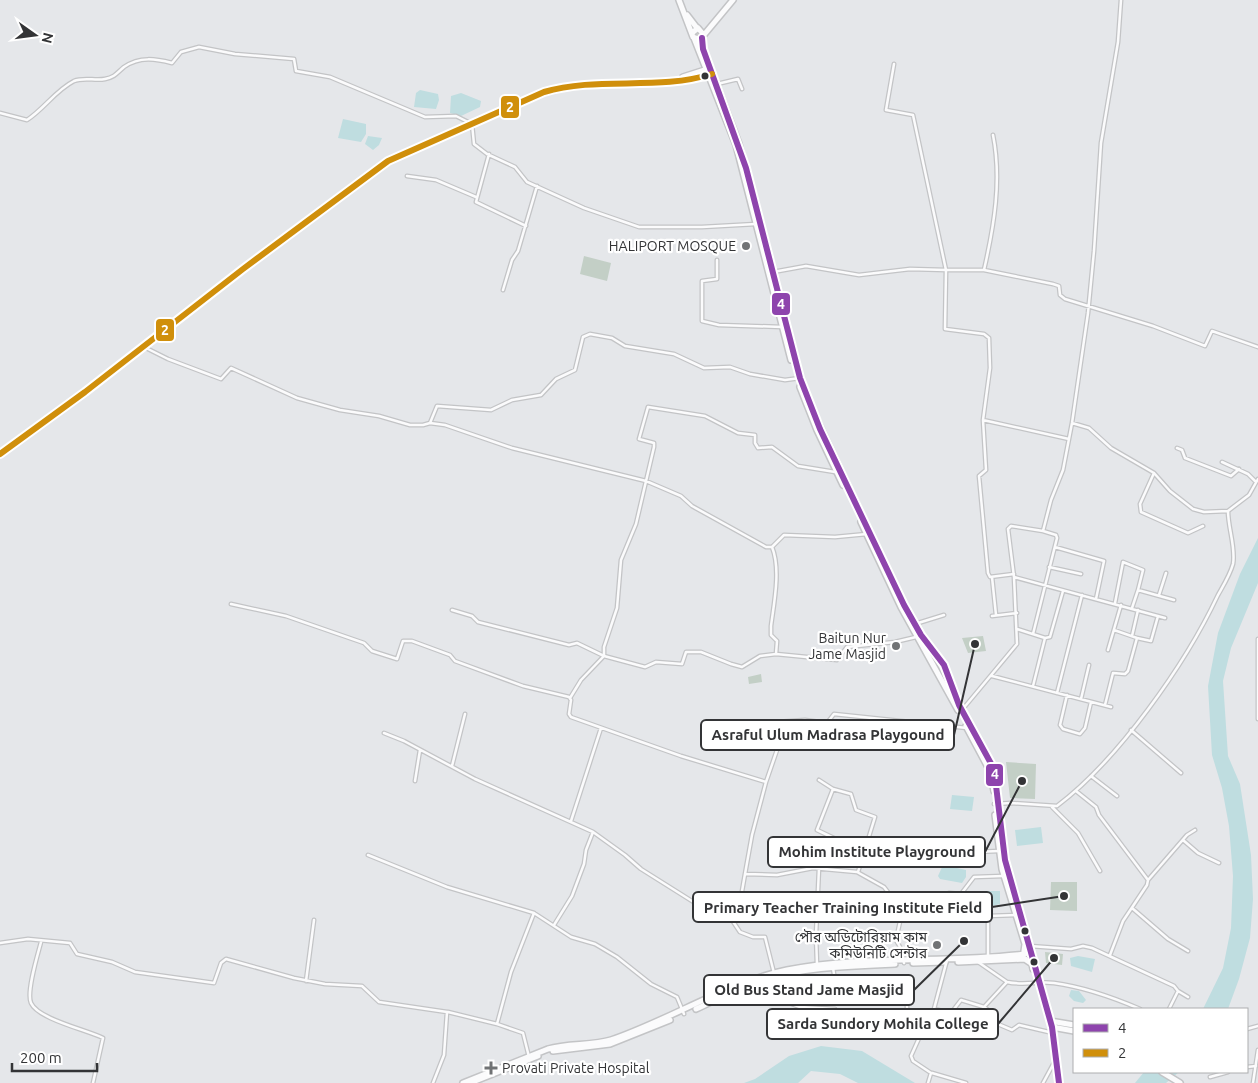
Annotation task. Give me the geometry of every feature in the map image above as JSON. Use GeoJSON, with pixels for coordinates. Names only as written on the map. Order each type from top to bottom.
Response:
{"type":"FeatureCollection","features":[{"type":"Feature","properties":{"kind":"highway"},"geometry":{"type":"LineString","coordinates":[[680,0],[696,32],[736,145],[754,206]]}},
{"type":"Feature","properties":{"kind":"highway"},"geometry":{"type":"LineString","coordinates":[[733,0],[702,37],[703,49],[709,72],[739,144],[758,228],[798,378],[837,472],[852,498]]}},
{"type":"Feature","properties":{"kind":"highway"},"geometry":{"type":"LineString","coordinates":[[696,32],[716,20]]}},
{"type":"Feature","properties":{"kind":"highway"},"geometry":{"type":"LineString","coordinates":[[696,32],[702,37]]}},
{"type":"Feature","properties":{"kind":"highway"},"geometry":{"type":"LineString","coordinates":[[696,32],[702,37]]}},
{"type":"Feature","properties":{"kind":"highway"},"geometry":{"type":"LineString","coordinates":[[0,454],[388,161],[544,92],[566,86],[678,80],[709,72]]}},
{"type":"Feature","properties":{"kind":"highway"},"geometry":{"type":"LineString","coordinates":[[758,228],[772,272],[782,327],[791,352]]}},
{"type":"Feature","properties":{"kind":"highway"},"geometry":{"type":"LineString","coordinates":[[818,429],[918,636],[994,769],[999,851],[1004,876],[1030,946],[1052,1030],[1073,1031]]}},
{"type":"Feature","properties":{"kind":"highway"},"geometry":{"type":"LineString","coordinates":[[915,627],[944,665],[960,711]]}},
{"type":"Feature","properties":{"kind":"highway"},"geometry":{"type":"LineString","coordinates":[[996,804],[1004,860],[1025,944],[1023,957]]}},
{"type":"Feature","properties":{"kind":"highway"},"geometry":{"type":"LineString","coordinates":[[947,960],[977,961],[1032,956]]}},
{"type":"Feature","properties":{"kind":"highway"},"geometry":{"type":"LineString","coordinates":[[463,1083],[529,1057],[561,1049],[610,1044],[774,974],[858,963],[988,957],[998,959]]}},
{"type":"Feature","properties":{"kind":"highway"},"geometry":{"type":"LineString","coordinates":[[1023,957],[1032,964],[1040,983]]}},
{"type":"Feature","properties":{"kind":"highway"},"geometry":{"type":"LineString","coordinates":[[817,967],[833,967],[844,964]]}},
{"type":"Feature","properties":{"kind":"highway"},"geometry":{"type":"LineString","coordinates":[[1050,1021],[1073,1025]]}},
{"type":"Feature","properties":{"kind":"highway"},"geometry":{"type":"LineString","coordinates":[[470,1083],[529,1057]]}},
{"type":"Feature","properties":{"kind":"highway"},"geometry":{"type":"LineString","coordinates":[[1164,1073],[1178,1082]]}},
{"type":"Feature","properties":{"kind":"main road"},"geometry":{"type":"LineString","coordinates":[[1052,1030],[1059,1083]]}},
{"type":"Feature","properties":{"kind":"street"},"geometry":{"type":"LineString","coordinates":[[1043,531],[1051,500],[1063,470],[1072,424],[1088,307],[1098,202],[1100,142],[1118,42],[1121,0]]}},
{"type":"Feature","properties":{"kind":"street"},"geometry":{"type":"LineString","coordinates":[[0,113],[27,120],[40,112],[62,90],[76,80],[105,79],[117,76],[125,67],[151,57],[172,63],[181,52],[199,47],[235,54],[294,59],[296,71],[330,77],[425,117],[456,116],[472,124],[474,144],[515,168],[527,182],[584,208],[639,227],[758,228]]}},
{"type":"Feature","properties":{"kind":"street"},"geometry":{"type":"LineString","coordinates":[[894,64],[886,110],[913,115],[946,270],[945,329],[984,334],[989,338],[990,368],[983,420],[986,470],[979,476],[988,573],[992,576],[996,615]]}},
{"type":"Feature","properties":{"kind":"street"},"geometry":{"type":"LineString","coordinates":[[716,85],[738,79],[742,89]]}},
{"type":"Feature","properties":{"kind":"street"},"geometry":{"type":"LineString","coordinates":[[984,270],[994,221],[996,196],[997,165],[993,135]]}},
{"type":"Feature","properties":{"kind":"street"},"geometry":{"type":"LineString","coordinates":[[489,154],[476,197],[477,204],[526,226]]}},
{"type":"Feature","properties":{"kind":"street"},"geometry":{"type":"LineString","coordinates":[[407,176],[436,180],[476,197]]}},
{"type":"Feature","properties":{"kind":"street"},"geometry":{"type":"LineString","coordinates":[[503,290],[526,226],[537,186]]}},
{"type":"Feature","properties":{"kind":"street"},"geometry":{"type":"LineString","coordinates":[[717,260],[717,279],[702,281],[702,321],[727,325],[782,327]]}},
{"type":"Feature","properties":{"kind":"street"},"geometry":{"type":"LineString","coordinates":[[772,272],[806,266],[860,275],[910,269],[984,270],[1059,286],[1061,298],[1153,326],[1205,346],[1212,331],[1258,347]]}},
{"type":"Feature","properties":{"kind":"street"},"geometry":{"type":"LineString","coordinates":[[430,423],[437,406],[491,410],[512,400],[541,395],[556,379],[575,370],[583,337],[590,334],[612,338],[624,346],[674,354],[704,368],[730,367],[779,380],[798,378]]}},
{"type":"Feature","properties":{"kind":"street"},"geometry":{"type":"LineString","coordinates":[[143,347],[168,359],[221,379],[231,368],[297,398],[340,410],[379,416],[410,425],[430,423],[455,427],[497,443],[559,461],[646,482],[681,496],[692,506],[761,545],[772,547]]}},
{"type":"Feature","properties":{"kind":"street"},"geometry":{"type":"LineString","coordinates":[[766,782],[681,756],[569,716],[570,698],[581,680],[604,656],[604,647],[617,608],[621,560],[636,524],[654,443],[639,438],[647,408],[705,416],[738,433],[755,435],[755,443],[758,448],[772,447],[798,466],[837,472]]}},
{"type":"Feature","properties":{"kind":"street"},"geometry":{"type":"LineString","coordinates":[[983,420],[1069,439]]}},
{"type":"Feature","properties":{"kind":"street"},"geometry":{"type":"LineString","coordinates":[[1072,424],[1089,428],[1111,448],[1154,473],[1170,491],[1193,509],[1204,512],[1228,511],[1249,495],[1257,480],[1239,469],[1222,462]]}},
{"type":"Feature","properties":{"kind":"street"},"geometry":{"type":"LineString","coordinates":[[1177,448],[1182,450],[1185,458],[1232,476],[1239,469]]}},
{"type":"Feature","properties":{"kind":"street"},"geometry":{"type":"LineString","coordinates":[[1154,473],[1140,504],[1140,512],[1188,533],[1203,526]]}},
{"type":"Feature","properties":{"kind":"street"},"geometry":{"type":"LineString","coordinates":[[996,804],[1057,806],[1091,776],[1131,730],[1171,676],[1198,634],[1232,565],[1228,511]]}},
{"type":"Feature","properties":{"kind":"street"},"geometry":{"type":"LineString","coordinates":[[960,711],[1015,650],[1018,629],[1009,527],[1043,531],[1056,535],[1055,547],[1033,634]]}},
{"type":"Feature","properties":{"kind":"street"},"geometry":{"type":"LineString","coordinates":[[772,547],[784,535],[835,537],[869,533]]}},
{"type":"Feature","properties":{"kind":"street"},"geometry":{"type":"LineString","coordinates":[[772,547],[776,557],[777,568],[771,634],[777,641],[776,654]]}},
{"type":"Feature","properties":{"kind":"street"},"geometry":{"type":"LineString","coordinates":[[1055,547],[1104,561],[1096,599]]}},
{"type":"Feature","properties":{"kind":"street"},"geometry":{"type":"LineString","coordinates":[[1114,604],[1123,562],[1143,570],[1132,608]]}},
{"type":"Feature","properties":{"kind":"street"},"geometry":{"type":"LineString","coordinates":[[1049,567],[1081,574]]}},
{"type":"Feature","properties":{"kind":"street"},"geometry":{"type":"LineString","coordinates":[[1159,595],[1166,573]]}},
{"type":"Feature","properties":{"kind":"street"},"geometry":{"type":"LineString","coordinates":[[992,576],[1014,576],[1165,618]]}},
{"type":"Feature","properties":{"kind":"street"},"geometry":{"type":"LineString","coordinates":[[1138,590],[1174,600]]}},
{"type":"Feature","properties":{"kind":"street"},"geometry":{"type":"LineString","coordinates":[[1033,686],[1045,638],[1052,633],[1063,591]]}},
{"type":"Feature","properties":{"kind":"street"},"geometry":{"type":"LineString","coordinates":[[1057,693],[1082,595]]}},
{"type":"Feature","properties":{"kind":"street"},"geometry":{"type":"LineString","coordinates":[[231,604],[286,616],[364,643],[372,651],[397,658],[403,641],[412,641],[450,655],[455,662],[490,675],[570,698]]}},
{"type":"Feature","properties":{"kind":"street"},"geometry":{"type":"LineString","coordinates":[[1108,650],[1121,605]]}},
{"type":"Feature","properties":{"kind":"street"},"geometry":{"type":"LineString","coordinates":[[452,610],[472,616],[477,622],[569,645],[577,643],[604,656],[645,667],[656,662],[682,664],[686,652],[701,652],[730,664],[742,666],[760,656],[776,654],[837,660],[848,647],[895,642],[918,636]]}},
{"type":"Feature","properties":{"kind":"street"},"geometry":{"type":"LineString","coordinates":[[1132,636],[1138,610]]}},
{"type":"Feature","properties":{"kind":"street"},"geometry":{"type":"LineString","coordinates":[[992,616],[1017,613]]}},
{"type":"Feature","properties":{"kind":"street"},"geometry":{"type":"LineString","coordinates":[[915,627],[944,615]]}},
{"type":"Feature","properties":{"kind":"street"},"geometry":{"type":"LineString","coordinates":[[1114,630],[1151,641],[1158,616]]}},
{"type":"Feature","properties":{"kind":"street"},"geometry":{"type":"LineString","coordinates":[[1018,629],[1045,638]]}},
{"type":"Feature","properties":{"kind":"street"},"geometry":{"type":"LineString","coordinates":[[1105,705],[1113,673],[1124,674],[1128,671],[1137,638]]}},
{"type":"Feature","properties":{"kind":"street"},"geometry":{"type":"LineString","coordinates":[[1258,639],[1258,719]]}},
{"type":"Feature","properties":{"kind":"street"},"geometry":{"type":"LineString","coordinates":[[1081,699],[1089,665]]}},
{"type":"Feature","properties":{"kind":"street"},"geometry":{"type":"LineString","coordinates":[[992,676],[1111,706]]}},
{"type":"Feature","properties":{"kind":"street"},"geometry":{"type":"LineString","coordinates":[[1067,696],[1060,725],[1063,729],[1080,734],[1085,728],[1091,702]]}},
{"type":"Feature","properties":{"kind":"street"},"geometry":{"type":"LineString","coordinates":[[452,766],[465,714]]}},
{"type":"Feature","properties":{"kind":"street"},"geometry":{"type":"LineString","coordinates":[[732,920],[738,914],[752,835],[766,782],[777,750],[777,722],[805,720],[826,722],[834,714],[969,727]]}},
{"type":"Feature","properties":{"kind":"street"},"geometry":{"type":"LineString","coordinates":[[571,821],[601,728]]}},
{"type":"Feature","properties":{"kind":"street"},"geometry":{"type":"LineString","coordinates":[[1131,730],[1182,773]]}},
{"type":"Feature","properties":{"kind":"street"},"geometry":{"type":"LineString","coordinates":[[384,733],[475,779],[593,832],[641,869],[711,913],[732,920],[740,932],[746,935],[766,938],[774,974],[774,988],[778,999],[800,1007],[835,1009]]}},
{"type":"Feature","properties":{"kind":"street"},"geometry":{"type":"LineString","coordinates":[[415,782],[420,750]]}},
{"type":"Feature","properties":{"kind":"street"},"geometry":{"type":"LineString","coordinates":[[1091,776],[1117,796]]}},
{"type":"Feature","properties":{"kind":"street"},"geometry":{"type":"LineString","coordinates":[[819,780],[833,789],[851,794],[856,810],[876,817],[858,872]]}},
{"type":"Feature","properties":{"kind":"street"},"geometry":{"type":"LineString","coordinates":[[833,789],[817,830],[840,841]]}},
{"type":"Feature","properties":{"kind":"street"},"geometry":{"type":"LineString","coordinates":[[1076,790],[1096,807],[1099,816],[1148,880]]}},
{"type":"Feature","properties":{"kind":"street"},"geometry":{"type":"LineString","coordinates":[[1052,807],[1078,833],[1100,871]]}},
{"type":"Feature","properties":{"kind":"street"},"geometry":{"type":"LineString","coordinates":[[1110,954],[1123,921],[1147,886],[1148,880],[1183,840],[1196,830]]}},
{"type":"Feature","properties":{"kind":"street"},"geometry":{"type":"LineString","coordinates":[[554,925],[572,896],[593,832]]}},
{"type":"Feature","properties":{"kind":"street"},"geometry":{"type":"LineString","coordinates":[[1183,840],[1198,853],[1219,864]]}},
{"type":"Feature","properties":{"kind":"street"},"geometry":{"type":"LineString","coordinates":[[944,847],[975,852],[999,851]]}},
{"type":"Feature","properties":{"kind":"street"},"geometry":{"type":"LineString","coordinates":[[368,855],[452,889],[534,913],[571,937],[595,944],[617,957],[651,984],[677,997],[683,1013]]}},
{"type":"Feature","properties":{"kind":"street"},"geometry":{"type":"LineString","coordinates":[[745,874],[777,875],[799,869],[819,868],[858,872],[884,887],[894,900],[904,903],[930,909],[945,905],[988,916],[1019,914]]}},
{"type":"Feature","properties":{"kind":"street"},"geometry":{"type":"LineString","coordinates":[[817,967],[816,929],[819,868]]}},
{"type":"Feature","properties":{"kind":"street"},"geometry":{"type":"LineString","coordinates":[[949,893],[961,894],[974,877],[1004,876]]}},
{"type":"Feature","properties":{"kind":"street"},"geometry":{"type":"LineString","coordinates":[[903,962],[900,947],[896,940],[904,903]]}},
{"type":"Feature","properties":{"kind":"street"},"geometry":{"type":"LineString","coordinates":[[1132,908],[1168,939],[1188,951]]}},
{"type":"Feature","properties":{"kind":"street"},"geometry":{"type":"LineString","coordinates":[[497,1024],[511,972],[534,913]]}},
{"type":"Feature","properties":{"kind":"street"},"geometry":{"type":"LineString","coordinates":[[988,916],[988,957]]}},
{"type":"Feature","properties":{"kind":"street"},"geometry":{"type":"LineString","coordinates":[[306,981],[314,920]]}},
{"type":"Feature","properties":{"kind":"street"},"geometry":{"type":"LineString","coordinates":[[0,943],[28,939],[41,942],[70,943],[78,954],[112,962],[135,972],[214,983],[221,963],[226,959],[306,981],[362,986],[379,1002],[447,1012],[497,1024],[523,1033],[529,1057]]}},
{"type":"Feature","properties":{"kind":"street"},"geometry":{"type":"LineString","coordinates":[[41,942],[32,982],[31,1004],[45,1016],[103,1038],[93,1083]]}},
{"type":"Feature","properties":{"kind":"street"},"geometry":{"type":"LineString","coordinates":[[1030,946],[1071,949],[1083,946],[1110,954],[1173,985],[1178,991],[1188,997]]}},
{"type":"Feature","properties":{"kind":"street"},"geometry":{"type":"LineString","coordinates":[[947,960],[930,1024],[920,1036],[911,1056],[913,1061],[931,1072],[966,1083]]}},
{"type":"Feature","properties":{"kind":"street"},"geometry":{"type":"LineString","coordinates":[[977,961],[1008,982],[1021,985],[1053,983],[1099,992],[1138,1008]]}},
{"type":"Feature","properties":{"kind":"street"},"geometry":{"type":"LineString","coordinates":[[833,967],[835,980],[832,987],[836,1003]]}},
{"type":"Feature","properties":{"kind":"street"},"geometry":{"type":"LineString","coordinates":[[984,1007],[1008,982]]}},
{"type":"Feature","properties":{"kind":"street"},"geometry":{"type":"LineString","coordinates":[[1170,1008],[1178,991]]}},
{"type":"Feature","properties":{"kind":"street"},"geometry":{"type":"LineString","coordinates":[[907,1000],[907,1012],[930,1024]]}},
{"type":"Feature","properties":{"kind":"street"},"geometry":{"type":"LineString","coordinates":[[934,1009],[951,1013],[961,1000],[984,1007],[991,1012],[993,1022],[1012,1030],[1019,1025],[1052,1030]]}},
{"type":"Feature","properties":{"kind":"street"},"geometry":{"type":"LineString","coordinates":[[433,1083],[444,1056],[447,1012]]}},
{"type":"Feature","properties":{"kind":"street"},"geometry":{"type":"LineString","coordinates":[[1252,1083],[1258,1059],[1258,1050]]}},
{"type":"Feature","properties":{"kind":"street"},"geometry":{"type":"LineString","coordinates":[[1042,1083],[1056,1058]]}},
{"type":"Feature","properties":{"kind":"street"},"geometry":{"type":"LineString","coordinates":[[1248,1067],[1256,1066]]}},
{"type":"Feature","properties":{"kind":"street"},"geometry":{"type":"LineString","coordinates":[[928,1083],[931,1072]]}},
{"type":"Feature","properties":{"kind":"street"},"geometry":{"type":"LineString","coordinates":[[1210,1076],[1224,1073]]}},
{"type":"Feature","properties":{"kind":"shaded area"},"geometry":{"type":"Polygon","coordinates":[[[584,256],[611,263],[607,281],[580,274],[584,256]]]}},
{"type":"Feature","properties":{"kind":"shaded area"},"geometry":{"type":"Polygon","coordinates":[[[983,636],[986,651],[968,653],[962,638],[983,636]]]}},
{"type":"Feature","properties":{"kind":"shaded area"},"geometry":{"type":"Polygon","coordinates":[[[761,674],[762,682],[749,684],[748,677],[761,674]]]}},
{"type":"Feature","properties":{"kind":"shaded area"},"geometry":{"type":"Polygon","coordinates":[[[1006,762],[1036,764],[1035,799],[1010,798],[1006,762]]]}},
{"type":"Feature","properties":{"kind":"shaded area"},"geometry":{"type":"Polygon","coordinates":[[[1051,882],[1077,882],[1077,911],[1050,910],[1051,882]]]}},
{"type":"Feature","properties":{"kind":"shaded area"},"geometry":{"type":"Polygon","coordinates":[[[1045,952],[1063,954],[1062,965],[1046,963],[1045,952]]]}},
{"type":"Feature","properties":{"kind":"water"},"geometry":{"type":"Polygon","coordinates":[[[420,90],[438,94],[439,100],[436,109],[414,107],[416,93],[420,90]]]}},
{"type":"Feature","properties":{"kind":"water"},"geometry":{"type":"Polygon","coordinates":[[[461,93],[481,101],[480,107],[461,116],[450,113],[451,96],[461,93]]]}},
{"type":"Feature","properties":{"kind":"water"},"geometry":{"type":"Polygon","coordinates":[[[343,119],[366,124],[366,134],[361,142],[338,138],[343,119]]]}},
{"type":"Feature","properties":{"kind":"water"},"geometry":{"type":"Polygon","coordinates":[[[368,136],[382,138],[379,145],[373,150],[365,144],[368,136]]]}},
{"type":"Feature","properties":{"kind":"water"},"geometry":{"type":"Polygon","coordinates":[[[1258,538],[1258,583],[1231,648],[1223,681],[1228,756],[1240,784],[1251,855],[1253,899],[1250,938],[1239,979],[1228,1008],[1203,1008],[1223,968],[1231,928],[1233,876],[1229,826],[1222,788],[1212,755],[1208,686],[1218,633],[1240,574],[1258,538]]]}},
{"type":"Feature","properties":{"kind":"water"},"geometry":{"type":"Polygon","coordinates":[[[952,795],[974,797],[972,811],[950,809],[952,795]]]}},
{"type":"Feature","properties":{"kind":"water"},"geometry":{"type":"Polygon","coordinates":[[[1041,827],[1043,843],[1017,846],[1015,830],[1041,827]]]}},
{"type":"Feature","properties":{"kind":"water"},"geometry":{"type":"Polygon","coordinates":[[[943,865],[966,870],[966,877],[962,883],[940,879],[938,876],[943,865]]]}},
{"type":"Feature","properties":{"kind":"water"},"geometry":{"type":"Polygon","coordinates":[[[979,891],[1000,891],[1000,904],[984,908],[976,902],[979,891]]]}},
{"type":"Feature","properties":{"kind":"water"},"geometry":{"type":"Polygon","coordinates":[[[1078,956],[1095,959],[1092,972],[1071,966],[1070,958],[1078,956]]]}},
{"type":"Feature","properties":{"kind":"water"},"geometry":{"type":"Polygon","coordinates":[[[1071,990],[1079,991],[1086,1000],[1083,1003],[1074,1001],[1069,996],[1071,990]]]}},
{"type":"Feature","properties":{"kind":"water"},"geometry":{"type":"Polygon","coordinates":[[[821,1046],[862,1051],[915,1083],[858,1083],[840,1074],[811,1071],[798,1083],[744,1083],[755,1079],[789,1056],[821,1046]]]}},
{"type":"Feature","properties":{"kind":"water"},"geometry":{"type":"Polygon","coordinates":[[[1143,1073],[1178,1073],[1166,1083],[1135,1083],[1143,1073]]]}},
{"type":"Feature","properties":{"kind":"transit line","name":"4"},"geometry":{"type":"LineString","coordinates":[[702,38],[703,49],[746,168],[800,378],[820,429],[904,605],[921,635],[944,665],[959,705],[994,769],[1005,860],[1052,1027],[1059,1083]]}},
{"type":"Feature","properties":{"kind":"transit line","name":"2"},"geometry":{"type":"LineString","coordinates":[[0,454],[85,392],[243,269],[388,161],[544,92],[585,85],[671,82],[712,74]]}},
{"type":"Feature","properties":{"kind":"place","name":"HALIPORT MOSQUE"},"geometry":{"type":"Point","coordinates":[746,246]}},
{"type":"Feature","properties":{"kind":"place","name":"Asraful Ulum Madrasa Playgound"},"geometry":{"type":"Point","coordinates":[975,644]}},
{"type":"Feature","properties":{"kind":"place","name":"Baitun Nur Jame Masjid"},"geometry":{"type":"Point","coordinates":[896,646]}},
{"type":"Feature","properties":{"kind":"place","name":"Mohim Institute Playground"},"geometry":{"type":"Point","coordinates":[1022,781]}},
{"type":"Feature","properties":{"kind":"place","name":"Primary Teacher Training Institute Field"},"geometry":{"type":"Point","coordinates":[1064,896]}},
{"type":"Feature","properties":{"kind":"place","name":"Old Bus Stand Jame Masjid"},"geometry":{"type":"Point","coordinates":[964,941]}},
{"type":"Feature","properties":{"kind":"place","name":"পৌর অডিটোরিয়াম কাম কমিউনিটি সেন্টার"},"geometry":{"type":"Point","coordinates":[937,945]}},
{"type":"Feature","properties":{"kind":"place","name":"Sarda Sundory Mohila College"},"geometry":{"type":"Point","coordinates":[1054,958]}},
{"type":"Feature","properties":{"kind":"place","name":"Provati Private Hospital"},"geometry":{"type":"Point","coordinates":[491,1068]}}]}
